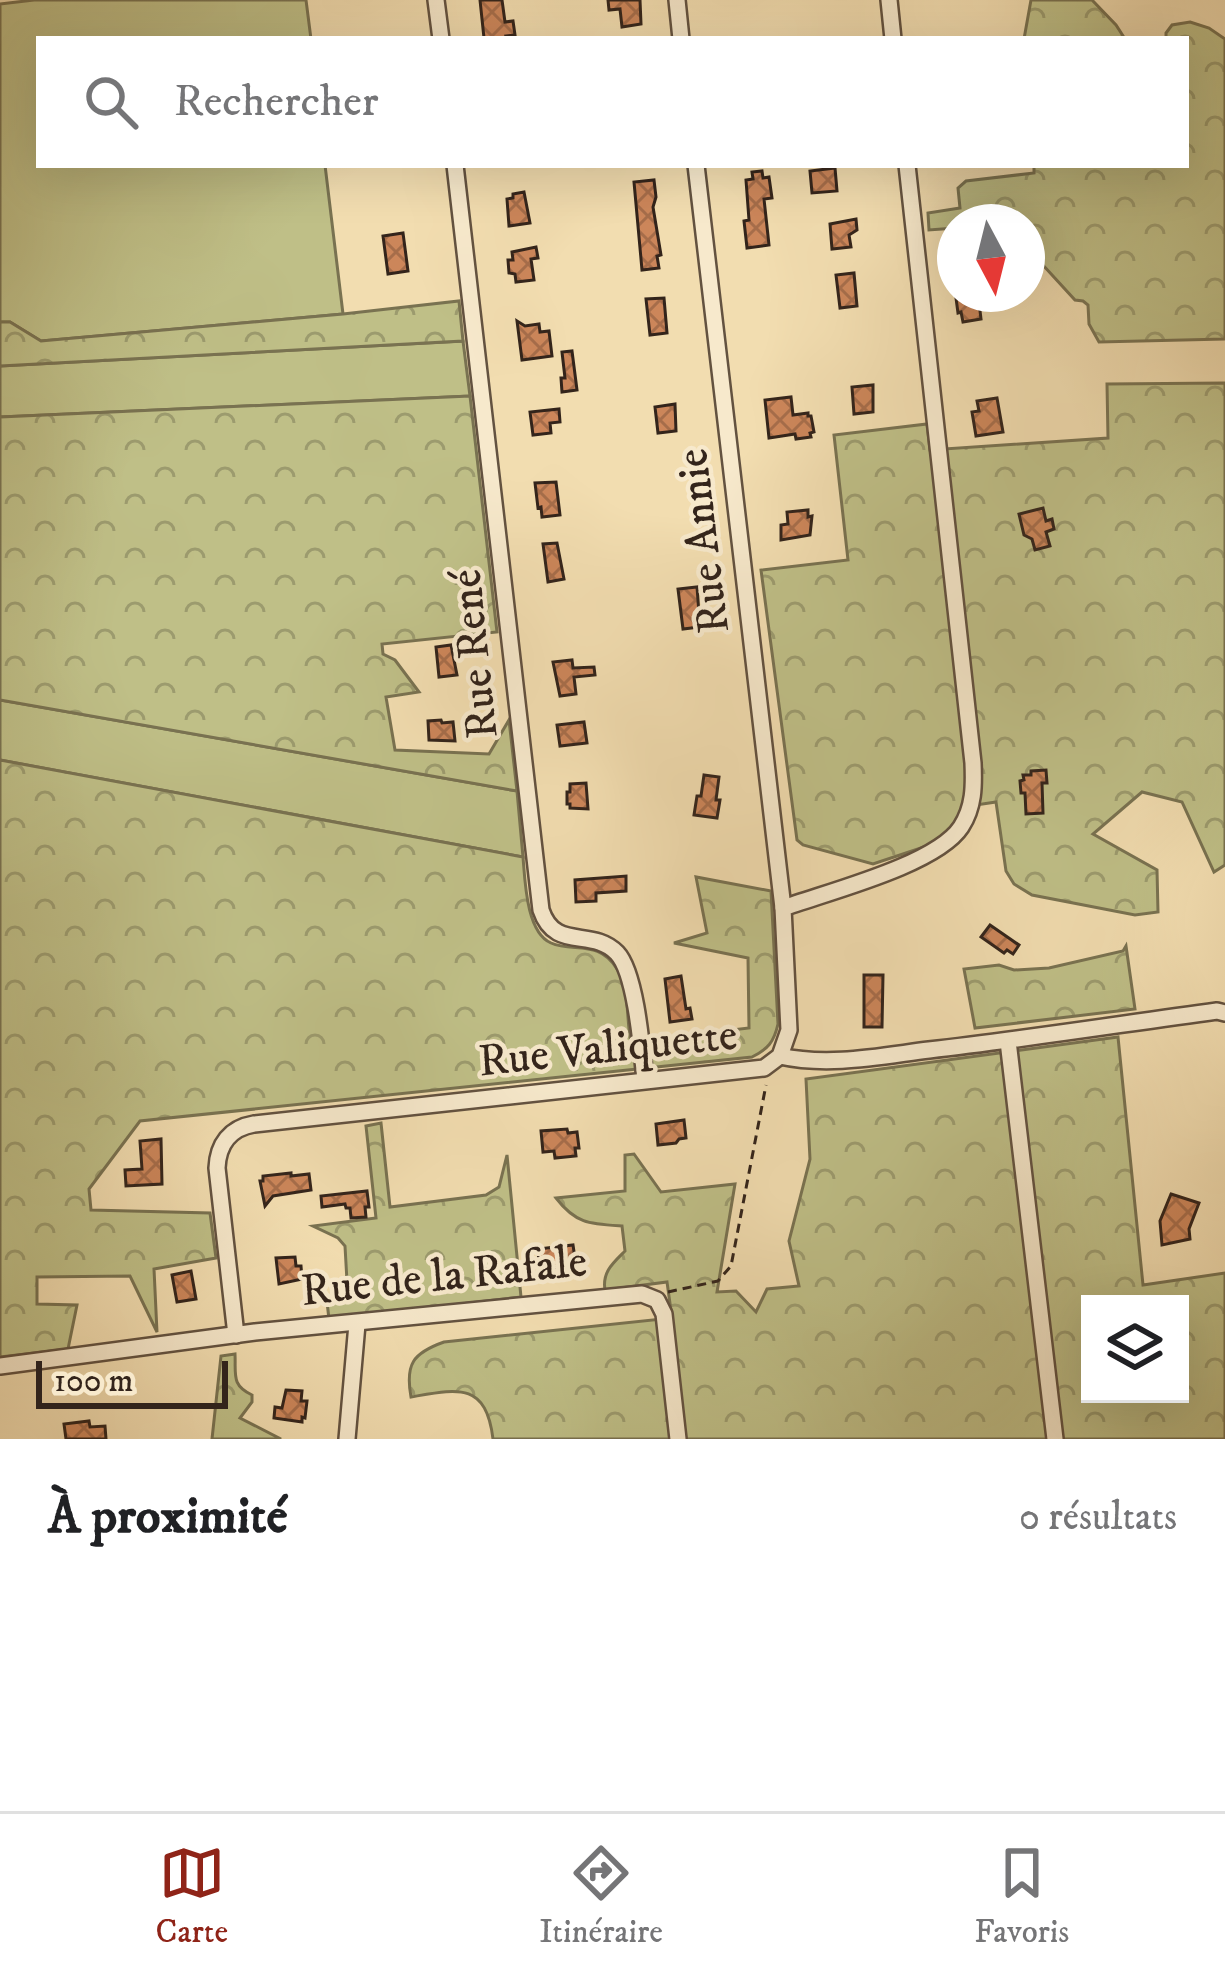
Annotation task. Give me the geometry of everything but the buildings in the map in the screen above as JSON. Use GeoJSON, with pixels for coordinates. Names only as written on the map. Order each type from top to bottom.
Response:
{"type":"FeatureCollection","features":[{"type":"Feature","properties":{"kind":"street"},"geometry":{"type":"LineString","coordinates":[[436,0],[441,36]]}},
{"type":"Feature","properties":{"kind":"street"},"geometry":{"type":"LineString","coordinates":[[677,0],[681,36]]}},
{"type":"Feature","properties":{"kind":"street"},"geometry":{"type":"LineString","coordinates":[[889,0],[893,36]]}},
{"type":"Feature","properties":{"kind":"street","name":"Rue René"},"geometry":{"type":"LineString","coordinates":[[455,168],[541,910],[547,925],[558,934],[602,942],[624,962],[633,991],[645,1080]]}},
{"type":"Feature","properties":{"kind":"street","name":"Rue Annie"},"geometry":{"type":"LineString","coordinates":[[696,168],[783,908]]}},
{"type":"Feature","properties":{"kind":"street"},"geometry":{"type":"LineString","coordinates":[[783,908],[906,865],[937,849],[959,830],[974,792],[907,168]]}},
{"type":"Feature","properties":{"kind":"street","name":"Rue Valiquette"},"geometry":{"type":"LineString","coordinates":[[236,1335],[217,1168],[219,1151],[235,1130],[254,1124],[757,1070],[780,1056],[789,1030],[783,908]]}},
{"type":"Feature","properties":{"kind":"street"},"geometry":{"type":"LineString","coordinates":[[780,1056],[831,1060],[1217,1012],[1225,1015],[1225,1029]]}},
{"type":"Feature","properties":{"kind":"street"},"geometry":{"type":"LineString","coordinates":[[1008,1041],[1055,1439]]}},
{"type":"Feature","properties":{"kind":"street","name":"Rue de la Rafale"},"geometry":{"type":"LineString","coordinates":[[236,1335],[642,1294],[657,1300]]}},
{"type":"Feature","properties":{"kind":"street"},"geometry":{"type":"LineString","coordinates":[[657,1300],[664,1314],[678,1439]]}},
{"type":"Feature","properties":{"kind":"street"},"geometry":{"type":"LineString","coordinates":[[346,1439],[357,1324]]}},
{"type":"Feature","properties":{"kind":"street"},"geometry":{"type":"LineString","coordinates":[[0,1366],[236,1335]]}},
{"type":"Feature","properties":{"kind":"path"},"geometry":{"type":"LineString","coordinates":[[657,1300],[668,1292],[718,1281],[728,1272],[766,1085]]}},
{"type":"Feature","properties":{"kind":"green space"},"geometry":{"type":"Polygon","coordinates":[[[306,0],[311,36],[36,36],[36,168],[325,168],[343,314],[41,341],[10,322],[0,322],[0,4],[306,0]]]}},
{"type":"Feature","properties":{"kind":"green space"},"geometry":{"type":"Polygon","coordinates":[[[1031,0],[1092,0],[1123,36],[1025,36],[1031,0]]]}},
{"type":"Feature","properties":{"kind":"green space"},"geometry":{"type":"Polygon","coordinates":[[[1190,22],[1225,39],[1225,339],[1099,342],[1089,324],[1088,305],[1075,300],[1045,267],[1045,204],[960,204],[958,188],[966,181],[1034,173],[1034,168],[1189,168],[1189,36],[1166,33],[1172,25],[1190,22]]]}},
{"type":"Feature","properties":{"kind":"green space"},"geometry":{"type":"Polygon","coordinates":[[[937,212],[937,229],[929,230],[928,213],[937,212]]]}},
{"type":"Feature","properties":{"kind":"green space"},"geometry":{"type":"Polygon","coordinates":[[[459,301],[463,341],[0,366],[0,322],[10,322],[41,341],[459,301]]]}},
{"type":"Feature","properties":{"kind":"green space"},"geometry":{"type":"Polygon","coordinates":[[[463,341],[470,396],[0,417],[0,366],[463,341]]]}},
{"type":"Feature","properties":{"kind":"green space"},"geometry":{"type":"Polygon","coordinates":[[[1225,383],[1225,865],[1214,872],[1182,802],[1142,792],[1093,834],[1157,870],[1158,912],[1135,915],[1032,895],[1014,884],[1006,871],[996,802],[962,807],[943,837],[873,864],[797,840],[761,570],[848,560],[834,435],[927,424],[930,450],[1108,438],[1107,384],[1225,383]]]}},
{"type":"Feature","properties":{"kind":"green space"},"geometry":{"type":"Polygon","coordinates":[[[470,396],[497,632],[382,644],[383,654],[395,660],[419,692],[386,697],[395,750],[489,754],[509,720],[517,791],[0,700],[0,417],[470,396]]]}},
{"type":"Feature","properties":{"kind":"green space"},"geometry":{"type":"Polygon","coordinates":[[[0,700],[517,791],[523,857],[0,760],[0,700]]]}},
{"type":"Feature","properties":{"kind":"green space"},"geometry":{"type":"Polygon","coordinates":[[[0,760],[523,857],[528,905],[543,937],[559,946],[602,954],[617,969],[626,995],[631,1042],[749,1028],[748,958],[674,943],[707,933],[696,877],[771,891],[776,1030],[770,1044],[752,1057],[140,1121],[89,1189],[91,1210],[210,1213],[216,1258],[154,1269],[157,1332],[130,1276],[37,1277],[37,1304],[77,1305],[68,1349],[0,1357],[0,760]]]}},
{"type":"Feature","properties":{"kind":"green space"},"geometry":{"type":"Polygon","coordinates":[[[1126,946],[1135,1009],[975,1028],[964,969],[1049,968],[1123,951],[1126,946]]]}},
{"type":"Feature","properties":{"kind":"green space"},"geometry":{"type":"Polygon","coordinates":[[[1118,1037],[1143,1285],[1225,1273],[1225,1439],[493,1439],[484,1407],[467,1393],[411,1397],[409,1376],[414,1361],[444,1342],[672,1318],[667,1282],[605,1290],[607,1273],[625,1251],[622,1226],[584,1221],[556,1198],[625,1191],[625,1155],[634,1154],[661,1192],[735,1184],[717,1292],[736,1291],[756,1312],[767,1289],[799,1286],[789,1241],[810,1159],[806,1079],[1118,1037]]]}},
{"type":"Feature","properties":{"kind":"green space"},"geometry":{"type":"Polygon","coordinates":[[[381,1123],[390,1207],[486,1195],[499,1187],[507,1155],[521,1297],[329,1319],[327,1302],[348,1299],[345,1246],[313,1226],[376,1218],[366,1126],[381,1123]]]}},
{"type":"Feature","properties":{"kind":"green space"},"geometry":{"type":"Polygon","coordinates":[[[235,1354],[238,1383],[252,1395],[240,1418],[281,1439],[212,1439],[221,1356],[235,1354]]]}}]}
